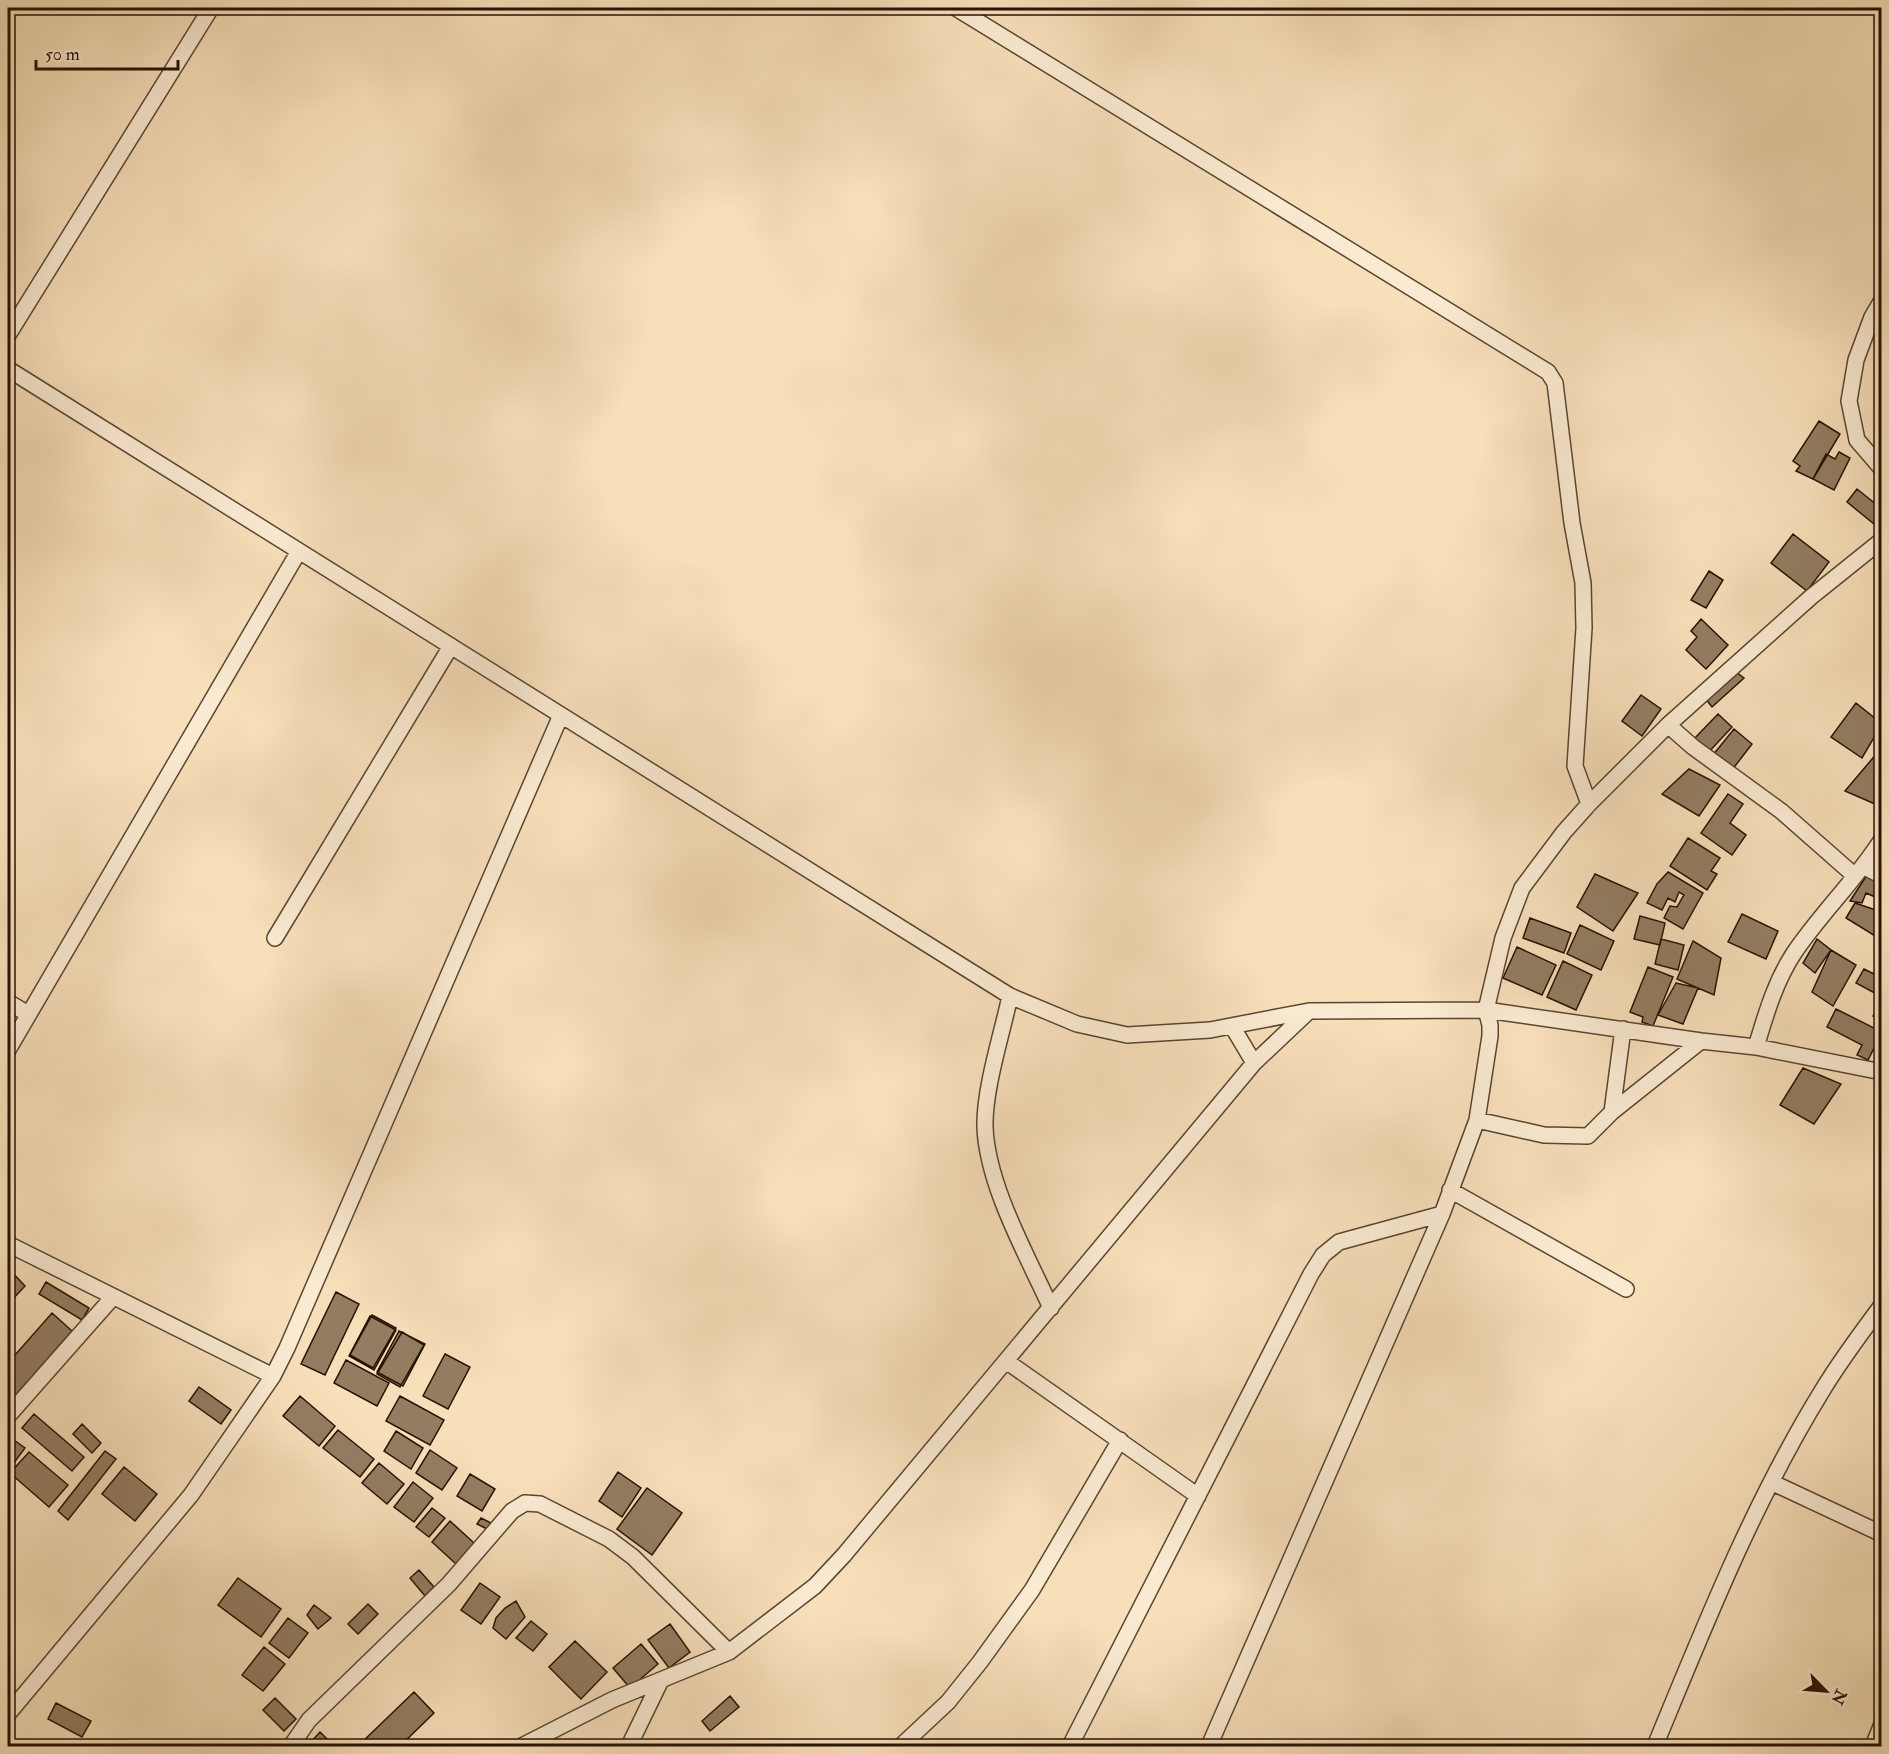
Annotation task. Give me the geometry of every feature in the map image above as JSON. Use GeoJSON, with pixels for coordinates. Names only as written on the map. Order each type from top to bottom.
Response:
{"type":"FeatureCollection","features":[{"type":"Feature","properties":{"kind":"street"},"geometry":{"type":"LineString","coordinates":[[8,335],[211,8]]}},
{"type":"Feature","properties":{"kind":"street"},"geometry":{"type":"LineString","coordinates":[[956,8],[1548,372],[1556,383],[1572,523],[1583,583],[1584,628],[1575,766],[1589,804]]}},
{"type":"Feature","properties":{"kind":"street"},"geometry":{"type":"LineString","coordinates":[[1881,300],[1856,360],[1849,401],[1857,440],[1881,468]]}},
{"type":"Feature","properties":{"kind":"street"},"geometry":{"type":"LineString","coordinates":[[8,369],[1010,996],[1077,1024],[1127,1035],[1210,1030],[1309,1011],[1486,1010],[1756,1047],[1881,1072]]}},
{"type":"Feature","properties":{"kind":"street"},"geometry":{"type":"LineString","coordinates":[[1209,1746],[1442,1214],[1477,1120],[1490,1035],[1486,1010],[1503,938],[1522,888],[1564,832],[1589,804],[1668,725],[1811,597],[1881,540]]}},
{"type":"Feature","properties":{"kind":"street"},"geometry":{"type":"LineString","coordinates":[[8,1050],[299,551]]}},
{"type":"Feature","properties":{"kind":"street"},"geometry":{"type":"LineString","coordinates":[[275,938],[451,646]]}},
{"type":"Feature","properties":{"kind":"street"},"geometry":{"type":"LineString","coordinates":[[8,1714],[191,1495],[273,1376],[292,1337],[561,715]]}},
{"type":"Feature","properties":{"kind":"street"},"geometry":{"type":"LineString","coordinates":[[1668,725],[1693,747],[1859,871],[1881,876]]}},
{"type":"Feature","properties":{"kind":"street"},"geometry":{"type":"LineString","coordinates":[[1756,1047],[1773,991],[1794,954],[1881,839]]}},
{"type":"Feature","properties":{"kind":"street"},"geometry":{"type":"LineString","coordinates":[[1010,996],[988,1096],[985,1126],[989,1159],[998,1190],[1051,1308]]}},
{"type":"Feature","properties":{"kind":"street"},"geometry":{"type":"LineString","coordinates":[[8,1002],[28,1014]]}},
{"type":"Feature","properties":{"kind":"street"},"geometry":{"type":"LineString","coordinates":[[522,1746],[612,1700],[729,1652],[815,1586],[844,1555],[1254,1063],[1309,1011]]}},
{"type":"Feature","properties":{"kind":"street"},"geometry":{"type":"LineString","coordinates":[[1232,1026],[1254,1063]]}},
{"type":"Feature","properties":{"kind":"street"},"geometry":{"type":"LineString","coordinates":[[1612,1112],[1623,1029]]}},
{"type":"Feature","properties":{"kind":"street"},"geometry":{"type":"LineString","coordinates":[[1477,1120],[1544,1135],[1587,1136],[1612,1112],[1701,1041]]}},
{"type":"Feature","properties":{"kind":"street"},"geometry":{"type":"LineString","coordinates":[[1450,1190],[1626,1289]]}},
{"type":"Feature","properties":{"kind":"street"},"geometry":{"type":"LineString","coordinates":[[1070,1746],[1311,1274],[1323,1255],[1339,1242],[1442,1214]]}},
{"type":"Feature","properties":{"kind":"street"},"geometry":{"type":"LineString","coordinates":[[8,1244],[273,1376]]}},
{"type":"Feature","properties":{"kind":"street"},"geometry":{"type":"LineString","coordinates":[[8,1416],[113,1297]]}},
{"type":"Feature","properties":{"kind":"street"},"geometry":{"type":"LineString","coordinates":[[1655,1746],[1716,1597],[1771,1482],[1822,1391],[1881,1305]]}},
{"type":"Feature","properties":{"kind":"street"},"geometry":{"type":"LineString","coordinates":[[1006,1361],[1198,1496]]}},
{"type":"Feature","properties":{"kind":"street"},"geometry":{"type":"LineString","coordinates":[[901,1746],[948,1702],[1032,1590],[1120,1440]]}},
{"type":"Feature","properties":{"kind":"street"},"geometry":{"type":"LineString","coordinates":[[1771,1482],[1881,1534]]}},
{"type":"Feature","properties":{"kind":"street"},"geometry":{"type":"LineString","coordinates":[[291,1746],[309,1720],[431,1603],[512,1511],[525,1503],[540,1504],[609,1539],[633,1557],[729,1652]]}},
{"type":"Feature","properties":{"kind":"street"},"geometry":{"type":"LineString","coordinates":[[629,1746],[660,1682]]}},
{"type":"Feature","properties":{"kind":"street"},"geometry":{"type":"LineString","coordinates":[[1873,1746],[1881,1724]]}},
{"type":"Feature","properties":{"kind":"building"},"geometry":{"type":"Polygon","coordinates":[[[1819,421],[1840,434],[1813,479],[1796,471],[1800,466],[1793,461],[1819,421]]]}},
{"type":"Feature","properties":{"kind":"building"},"geometry":{"type":"Polygon","coordinates":[[[1839,452],[1850,458],[1834,490],[1813,479],[1826,454],[1835,459],[1839,452]]]}},
{"type":"Feature","properties":{"kind":"building"},"geometry":{"type":"Polygon","coordinates":[[[1857,489],[1882,509],[1882,514],[1874,524],[1847,502],[1857,489]]]}},
{"type":"Feature","properties":{"kind":"building"},"geometry":{"type":"Polygon","coordinates":[[[1793,534],[1829,562],[1807,591],[1771,563],[1793,534]]]}},
{"type":"Feature","properties":{"kind":"building"},"geometry":{"type":"Polygon","coordinates":[[[1709,571],[1723,580],[1706,608],[1691,600],[1709,571]]]}},
{"type":"Feature","properties":{"kind":"building"},"geometry":{"type":"Polygon","coordinates":[[[1701,619],[1728,645],[1706,669],[1686,650],[1697,637],[1691,631],[1701,619]]]}},
{"type":"Feature","properties":{"kind":"building"},"geometry":{"type":"Polygon","coordinates":[[[1736,672],[1744,678],[1712,707],[1705,698],[1736,672]]]}},
{"type":"Feature","properties":{"kind":"building"},"geometry":{"type":"Polygon","coordinates":[[[1641,695],[1661,709],[1642,736],[1622,721],[1641,695]]]}},
{"type":"Feature","properties":{"kind":"building"},"geometry":{"type":"Polygon","coordinates":[[[1856,703],[1882,724],[1862,758],[1831,737],[1856,703]]]}},
{"type":"Feature","properties":{"kind":"building"},"geometry":{"type":"Polygon","coordinates":[[[1718,714],[1732,727],[1707,754],[1693,740],[1718,714]]]}},
{"type":"Feature","properties":{"kind":"building"},"geometry":{"type":"Polygon","coordinates":[[[1734,729],[1752,744],[1732,770],[1713,755],[1734,729]]]}},
{"type":"Feature","properties":{"kind":"building"},"geometry":{"type":"Polygon","coordinates":[[[1878,752],[1882,754],[1882,807],[1845,791],[1878,752]]]}},
{"type":"Feature","properties":{"kind":"building"},"geometry":{"type":"Polygon","coordinates":[[[1689,769],[1720,785],[1699,816],[1662,794],[1689,769]]]}},
{"type":"Feature","properties":{"kind":"building"},"geometry":{"type":"Polygon","coordinates":[[[1728,794],[1743,804],[1730,823],[1746,835],[1732,855],[1701,833],[1728,794]]]}},
{"type":"Feature","properties":{"kind":"building"},"geometry":{"type":"Polygon","coordinates":[[[1688,838],[1720,858],[1711,871],[1717,874],[1707,890],[1670,866],[1688,838]]]}},
{"type":"Feature","properties":{"kind":"building"},"geometry":{"type":"Polygon","coordinates":[[[1668,872],[1703,893],[1683,929],[1664,918],[1670,906],[1677,907],[1684,895],[1679,892],[1675,902],[1668,898],[1662,910],[1647,903],[1657,884],[1668,872]]]}},
{"type":"Feature","properties":{"kind":"building"},"geometry":{"type":"Polygon","coordinates":[[[1595,874],[1638,893],[1613,931],[1577,907],[1595,874]]]}},
{"type":"Feature","properties":{"kind":"building"},"geometry":{"type":"Polygon","coordinates":[[[1867,875],[1882,883],[1882,900],[1866,893],[1862,903],[1850,901],[1867,875]]]}},
{"type":"Feature","properties":{"kind":"building"},"geometry":{"type":"Polygon","coordinates":[[[1855,903],[1882,912],[1880,939],[1846,918],[1855,903]]]}},
{"type":"Feature","properties":{"kind":"building"},"geometry":{"type":"Polygon","coordinates":[[[1742,914],[1778,931],[1766,959],[1728,942],[1742,914]]]}},
{"type":"Feature","properties":{"kind":"building"},"geometry":{"type":"Polygon","coordinates":[[[1640,916],[1665,923],[1660,945],[1634,939],[1640,916]]]}},
{"type":"Feature","properties":{"kind":"building"},"geometry":{"type":"Polygon","coordinates":[[[1530,918],[1571,933],[1564,953],[1523,938],[1530,918]]]}},
{"type":"Feature","properties":{"kind":"building"},"geometry":{"type":"Polygon","coordinates":[[[1580,925],[1614,941],[1601,970],[1567,954],[1580,925]]]}},
{"type":"Feature","properties":{"kind":"building"},"geometry":{"type":"Polygon","coordinates":[[[1661,939],[1684,945],[1678,970],[1655,964],[1661,939]]]}},
{"type":"Feature","properties":{"kind":"building"},"geometry":{"type":"Polygon","coordinates":[[[1817,939],[1831,950],[1815,973],[1803,963],[1817,939]]]}},
{"type":"Feature","properties":{"kind":"building"},"geometry":{"type":"Polygon","coordinates":[[[1693,941],[1721,958],[1714,995],[1677,979],[1693,941]]]}},
{"type":"Feature","properties":{"kind":"building"},"geometry":{"type":"Polygon","coordinates":[[[1517,947],[1556,965],[1542,995],[1503,978],[1517,947]]]}},
{"type":"Feature","properties":{"kind":"building"},"geometry":{"type":"Polygon","coordinates":[[[1831,950],[1856,965],[1833,1006],[1812,992],[1831,950]]]}},
{"type":"Feature","properties":{"kind":"building"},"geometry":{"type":"Polygon","coordinates":[[[1563,961],[1592,975],[1576,1010],[1547,997],[1563,961]]]}},
{"type":"Feature","properties":{"kind":"building"},"geometry":{"type":"Polygon","coordinates":[[[1648,967],[1673,977],[1653,1026],[1642,1022],[1643,1017],[1630,1012],[1648,967]]]}},
{"type":"Feature","properties":{"kind":"building"},"geometry":{"type":"Polygon","coordinates":[[[1864,969],[1882,978],[1882,997],[1856,983],[1864,969]]]}},
{"type":"Feature","properties":{"kind":"building"},"geometry":{"type":"Polygon","coordinates":[[[1676,983],[1698,988],[1683,1024],[1658,1015],[1676,983]]]}},
{"type":"Feature","properties":{"kind":"building"},"geometry":{"type":"Polygon","coordinates":[[[1882,1001],[1882,1021],[1873,1016],[1882,1001]]]}},
{"type":"Feature","properties":{"kind":"building"},"geometry":{"type":"Polygon","coordinates":[[[1836,1009],[1882,1032],[1868,1060],[1857,1055],[1862,1045],[1827,1027],[1836,1009]]]}},
{"type":"Feature","properties":{"kind":"building"},"geometry":{"type":"Polygon","coordinates":[[[1803,1068],[1841,1084],[1814,1124],[1780,1105],[1803,1068]]]}},
{"type":"Feature","properties":{"kind":"building"},"geometry":{"type":"Polygon","coordinates":[[[8,1268],[25,1286],[8,1304],[8,1268]]]}},
{"type":"Feature","properties":{"kind":"building"},"geometry":{"type":"Polygon","coordinates":[[[46,1282],[89,1308],[82,1320],[39,1294],[46,1282]]]}},
{"type":"Feature","properties":{"kind":"building"},"geometry":{"type":"Polygon","coordinates":[[[336,1292],[359,1304],[325,1375],[301,1364],[336,1292]]]}},
{"type":"Feature","properties":{"kind":"building"},"geometry":{"type":"Polygon","coordinates":[[[52,1313],[72,1331],[8,1404],[8,1363],[52,1313]]]}},
{"type":"Feature","properties":{"kind":"building"},"geometry":{"type":"Polygon","coordinates":[[[372,1315],[396,1328],[373,1368],[350,1355],[372,1315]]]}},
{"type":"Feature","properties":{"kind":"building"},"geometry":{"type":"Polygon","coordinates":[[[370,1316],[396,1330],[374,1370],[349,1356],[370,1316]]]}},
{"type":"Feature","properties":{"kind":"building"},"geometry":{"type":"Polygon","coordinates":[[[399,1331],[425,1344],[403,1386],[377,1372],[399,1331]]]}},
{"type":"Feature","properties":{"kind":"building"},"geometry":{"type":"Polygon","coordinates":[[[402,1332],[424,1345],[400,1387],[377,1374],[402,1332]]]}},
{"type":"Feature","properties":{"kind":"building"},"geometry":{"type":"Polygon","coordinates":[[[445,1354],[470,1367],[448,1409],[423,1396],[445,1354]]]}},
{"type":"Feature","properties":{"kind":"building"},"geometry":{"type":"Polygon","coordinates":[[[346,1360],[389,1383],[377,1406],[334,1383],[346,1360]]]}},
{"type":"Feature","properties":{"kind":"building"},"geometry":{"type":"Polygon","coordinates":[[[199,1387],[231,1410],[221,1424],[189,1401],[199,1387]]]}},
{"type":"Feature","properties":{"kind":"building"},"geometry":{"type":"Polygon","coordinates":[[[300,1396],[335,1426],[319,1446],[283,1416],[300,1396]]]}},
{"type":"Feature","properties":{"kind":"building"},"geometry":{"type":"Polygon","coordinates":[[[400,1396],[444,1420],[430,1445],[386,1421],[400,1396]]]}},
{"type":"Feature","properties":{"kind":"building"},"geometry":{"type":"Polygon","coordinates":[[[34,1414],[84,1457],[72,1471],[22,1428],[34,1414]]]}},
{"type":"Feature","properties":{"kind":"building"},"geometry":{"type":"Polygon","coordinates":[[[82,1424],[101,1443],[92,1453],[73,1434],[82,1424]]]}},
{"type":"Feature","properties":{"kind":"building"},"geometry":{"type":"Polygon","coordinates":[[[338,1430],[374,1459],[360,1477],[323,1448],[338,1430]]]}},
{"type":"Feature","properties":{"kind":"building"},"geometry":{"type":"Polygon","coordinates":[[[396,1431],[423,1448],[411,1469],[384,1451],[396,1431]]]}},
{"type":"Feature","properties":{"kind":"building"},"geometry":{"type":"Polygon","coordinates":[[[11,1438],[25,1448],[8,1471],[8,1442],[11,1438]]]}},
{"type":"Feature","properties":{"kind":"building"},"geometry":{"type":"Polygon","coordinates":[[[430,1450],[457,1468],[442,1490],[416,1473],[430,1450]]]}},
{"type":"Feature","properties":{"kind":"building"},"geometry":{"type":"Polygon","coordinates":[[[105,1451],[116,1459],[68,1520],[58,1511],[105,1451]]]}},
{"type":"Feature","properties":{"kind":"building"},"geometry":{"type":"Polygon","coordinates":[[[29,1452],[68,1485],[49,1507],[10,1473],[29,1452]]]}},
{"type":"Feature","properties":{"kind":"building"},"geometry":{"type":"Polygon","coordinates":[[[379,1463],[404,1484],[387,1504],[362,1483],[379,1463]]]}},
{"type":"Feature","properties":{"kind":"building"},"geometry":{"type":"Polygon","coordinates":[[[124,1467],[157,1494],[135,1521],[102,1494],[124,1467]]]}},
{"type":"Feature","properties":{"kind":"building"},"geometry":{"type":"Polygon","coordinates":[[[618,1472],[641,1488],[622,1517],[599,1501],[618,1472]]]}},
{"type":"Feature","properties":{"kind":"building"},"geometry":{"type":"Polygon","coordinates":[[[470,1474],[495,1489],[482,1511],[457,1496],[470,1474]]]}},
{"type":"Feature","properties":{"kind":"building"},"geometry":{"type":"Polygon","coordinates":[[[413,1482],[433,1498],[414,1522],[394,1507],[413,1482]]]}},
{"type":"Feature","properties":{"kind":"building"},"geometry":{"type":"Polygon","coordinates":[[[647,1488],[682,1513],[652,1555],[617,1529],[647,1488]]]}},
{"type":"Feature","properties":{"kind":"building"},"geometry":{"type":"Polygon","coordinates":[[[432,1508],[445,1518],[429,1537],[416,1527],[432,1508]]]}},
{"type":"Feature","properties":{"kind":"building"},"geometry":{"type":"Polygon","coordinates":[[[481,1518],[491,1523],[487,1529],[477,1524],[481,1518]]]}},
{"type":"Feature","properties":{"kind":"building"},"geometry":{"type":"Polygon","coordinates":[[[450,1521],[474,1543],[456,1564],[432,1542],[450,1521]]]}},
{"type":"Feature","properties":{"kind":"building"},"geometry":{"type":"Polygon","coordinates":[[[419,1570],[434,1587],[425,1596],[410,1578],[419,1570]]]}},
{"type":"Feature","properties":{"kind":"building"},"geometry":{"type":"Polygon","coordinates":[[[238,1578],[281,1609],[261,1637],[218,1605],[238,1578]]]}},
{"type":"Feature","properties":{"kind":"building"},"geometry":{"type":"Polygon","coordinates":[[[480,1583],[500,1597],[481,1624],[461,1610],[480,1583]]]}},
{"type":"Feature","properties":{"kind":"building"},"geometry":{"type":"Polygon","coordinates":[[[516,1601],[525,1617],[506,1639],[493,1628],[496,1618],[516,1601]]]}},
{"type":"Feature","properties":{"kind":"building"},"geometry":{"type":"Polygon","coordinates":[[[368,1604],[378,1614],[358,1634],[348,1624],[368,1604]]]}},
{"type":"Feature","properties":{"kind":"building"},"geometry":{"type":"Polygon","coordinates":[[[314,1605],[331,1618],[318,1629],[307,1615],[314,1605]]]}},
{"type":"Feature","properties":{"kind":"building"},"geometry":{"type":"Polygon","coordinates":[[[288,1618],[308,1633],[289,1658],[269,1643],[288,1618]]]}},
{"type":"Feature","properties":{"kind":"building"},"geometry":{"type":"Polygon","coordinates":[[[531,1621],[547,1634],[533,1651],[516,1638],[531,1621]]]}},
{"type":"Feature","properties":{"kind":"building"},"geometry":{"type":"Polygon","coordinates":[[[670,1624],[690,1652],[669,1668],[648,1640],[670,1624]]]}},
{"type":"Feature","properties":{"kind":"building"},"geometry":{"type":"Polygon","coordinates":[[[575,1641],[607,1672],[581,1699],[549,1667],[575,1641]]]}},
{"type":"Feature","properties":{"kind":"building"},"geometry":{"type":"Polygon","coordinates":[[[641,1644],[658,1664],[630,1688],[613,1668],[641,1644]]]}},
{"type":"Feature","properties":{"kind":"building"},"geometry":{"type":"Polygon","coordinates":[[[264,1647],[285,1664],[263,1691],[242,1675],[264,1647]]]}},
{"type":"Feature","properties":{"kind":"building"},"geometry":{"type":"Polygon","coordinates":[[[414,1692],[434,1713],[400,1746],[358,1746],[414,1692]]]}},
{"type":"Feature","properties":{"kind":"building"},"geometry":{"type":"Polygon","coordinates":[[[730,1696],[739,1707],[710,1731],[702,1721],[730,1696]]]}},
{"type":"Feature","properties":{"kind":"building"},"geometry":{"type":"Polygon","coordinates":[[[275,1698],[296,1719],[284,1731],[263,1710],[275,1698]]]}},
{"type":"Feature","properties":{"kind":"building"},"geometry":{"type":"Polygon","coordinates":[[[56,1703],[91,1721],[82,1737],[48,1719],[56,1703]]]}},
{"type":"Feature","properties":{"kind":"building"},"geometry":{"type":"Polygon","coordinates":[[[320,1732],[330,1742],[326,1746],[307,1746],[320,1732]]]}}]}
